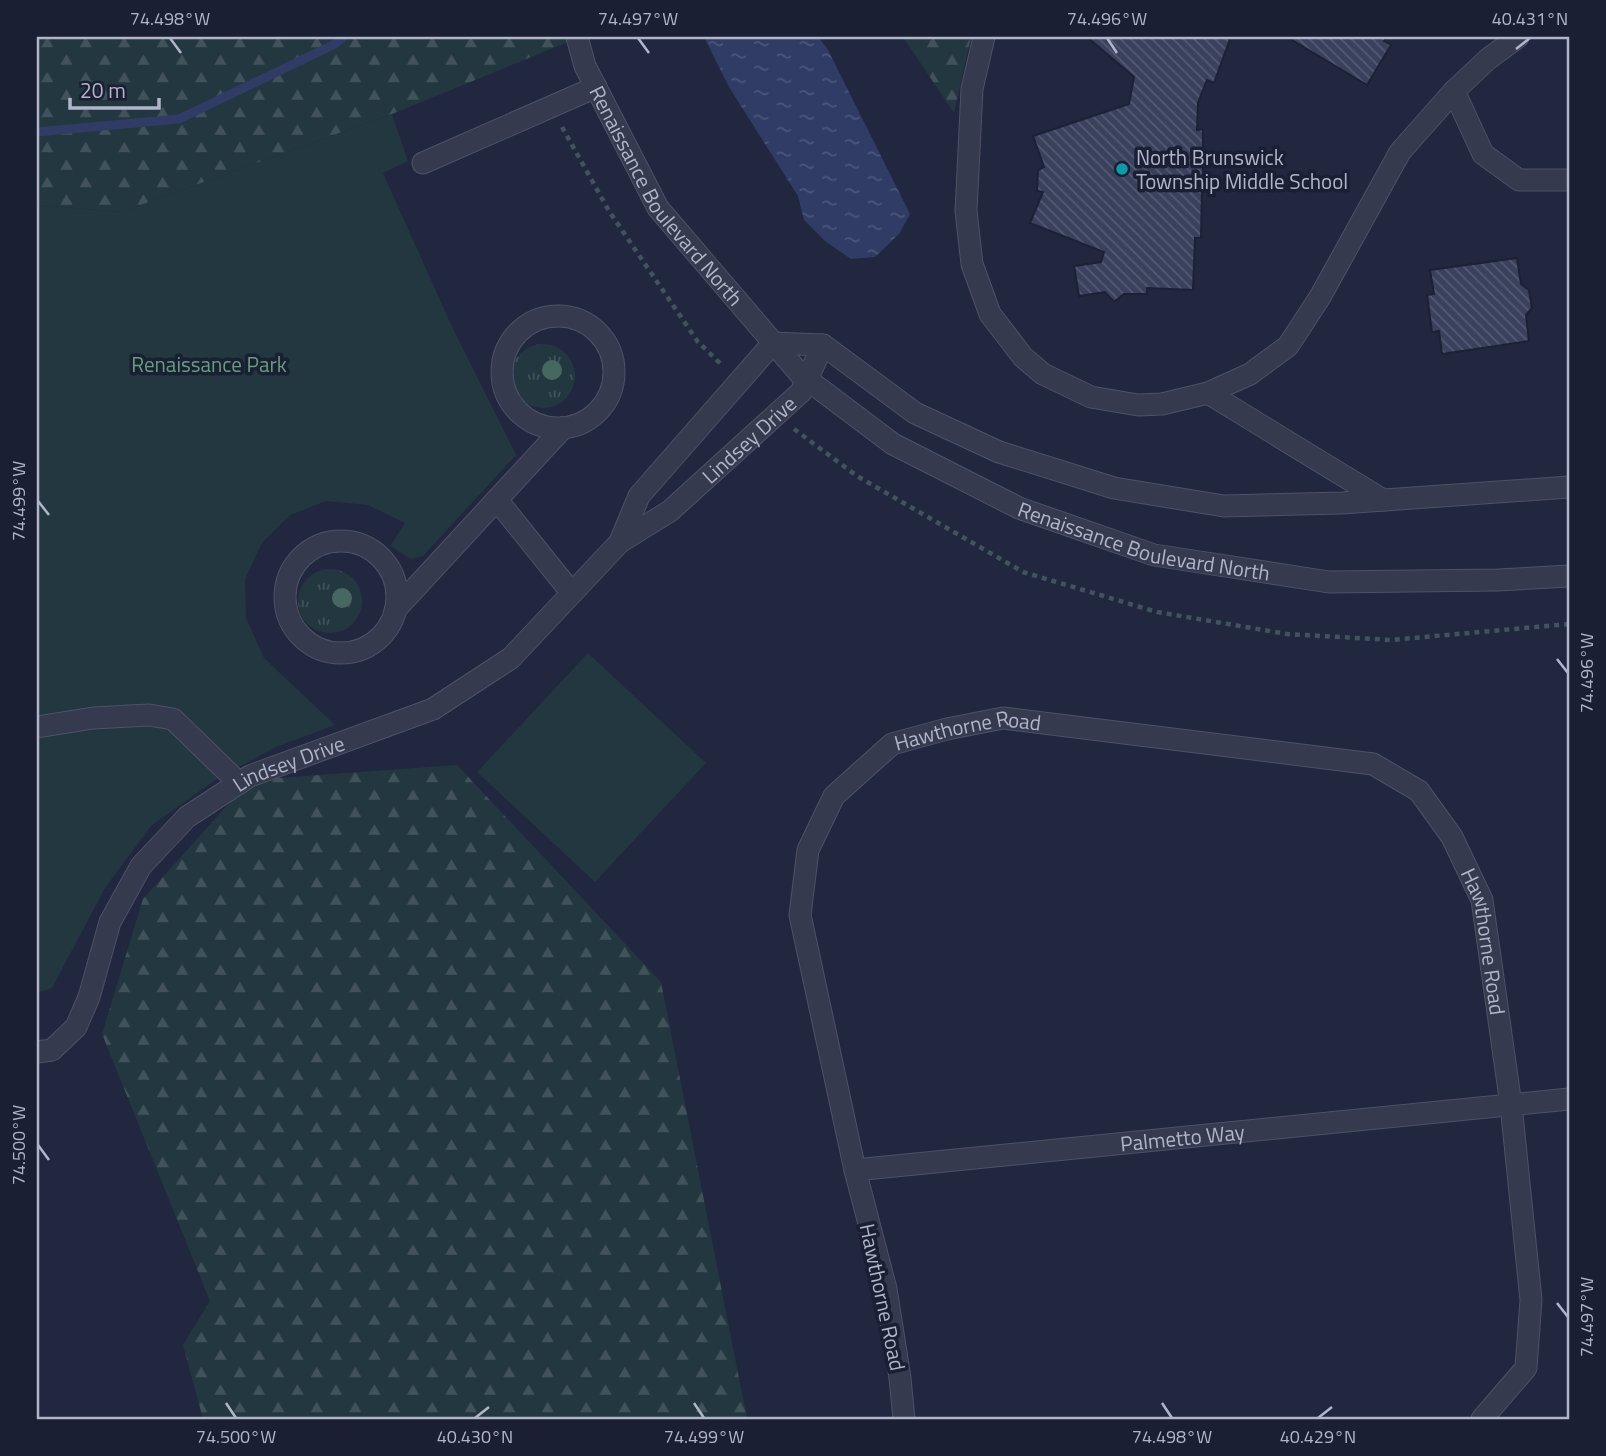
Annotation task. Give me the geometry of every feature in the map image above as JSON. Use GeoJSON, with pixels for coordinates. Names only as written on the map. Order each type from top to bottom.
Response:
{"type":"FeatureCollection","features":[{"type":"Feature","properties":{"kind":"street","name":"Renaissance Boulevard North"},"geometry":{"type":"LineString","coordinates":[[577,37],[585,66],[658,208],[807,379],[893,444],[1019,508],[1154,555],[1329,582],[1498,580],[1569,576]]}},
{"type":"Feature","properties":{"kind":"street"},"geometry":{"type":"LineString","coordinates":[[984,37],[972,89],[966,211],[972,264],[990,314],[1023,357],[1043,373],[1091,397],[1138,405],[1161,404],[1208,393],[1250,374],[1288,346],[1320,297],[1400,152],[1454,91],[1488,59],[1518,37]]}},
{"type":"Feature","properties":{"kind":"street"},"geometry":{"type":"LineString","coordinates":[[423,163],[596,87]]}},
{"type":"Feature","properties":{"kind":"street"},"geometry":{"type":"LineString","coordinates":[[1454,91],[1483,154],[1519,180],[1569,180]]}},
{"type":"Feature","properties":{"kind":"street"},"geometry":{"type":"LineString","coordinates":[[395,610],[397,591],[392,574],[383,559],[368,548],[352,542],[334,542],[317,547],[301,558],[290,574],[285,593],[287,611],[294,629],[308,643],[325,651],[344,653],[363,650],[378,640],[389,626],[395,610],[563,428],[579,424],[594,415],[606,401],[613,384],[614,366],[609,349],[599,334],[585,323],[568,317],[550,317],[533,322],[517,333],[506,349],[502,368],[503,387],[511,404],[524,418],[541,426],[563,428]]}},
{"type":"Feature","properties":{"kind":"street"},"geometry":{"type":"LineString","coordinates":[[773,343],[822,345]]}},
{"type":"Feature","properties":{"kind":"street","name":"Lindsey Drive"},"geometry":{"type":"LineString","coordinates":[[620,542],[639,496],[773,343]]}},
{"type":"Feature","properties":{"kind":"street","name":"Renaissance Boulevard North"},"geometry":{"type":"LineString","coordinates":[[822,345],[915,413],[999,452],[1114,488],[1224,506],[1383,500],[1569,487]]}},
{"type":"Feature","properties":{"kind":"street","name":"Lindsey Drive"},"geometry":{"type":"LineString","coordinates":[[37,1052],[52,1049],[76,1027],[89,997],[110,922],[141,866],[187,817],[250,776],[433,709],[511,658],[620,542],[670,510],[801,393],[822,345]]}},
{"type":"Feature","properties":{"kind":"street"},"geometry":{"type":"LineString","coordinates":[[1208,393],[1350,477],[1383,500]]}},
{"type":"Feature","properties":{"kind":"street"},"geometry":{"type":"LineString","coordinates":[[497,500],[571,592]]}},
{"type":"Feature","properties":{"kind":"street"},"geometry":{"type":"LineString","coordinates":[[37,727],[93,718],[149,715],[173,719],[239,783]]}},
{"type":"Feature","properties":{"kind":"street","name":"Hawthorne Road"},"geometry":{"type":"LineString","coordinates":[[904,1419],[886,1289],[855,1171],[800,915],[808,850],[834,796],[892,744],[1003,718],[1373,764],[1419,791],[1452,837],[1482,900],[1511,1105],[1531,1300],[1526,1368],[1482,1419]]}},
{"type":"Feature","properties":{"kind":"street"},"geometry":{"type":"LineString","coordinates":[[1511,1105],[1569,1099]]}},
{"type":"Feature","properties":{"kind":"street","name":"Palmetto Way"},"geometry":{"type":"LineString","coordinates":[[855,1171],[1511,1105]]}},
{"type":"Feature","properties":{"kind":"green space"},"geometry":{"type":"Polygon","coordinates":[[[37,37],[575,39],[392,114],[122,212],[37,205],[37,37]]]}},
{"type":"Feature","properties":{"kind":"green space"},"geometry":{"type":"Polygon","coordinates":[[[903,37],[971,37],[954,113],[903,37]]]}},
{"type":"Feature","properties":{"kind":"green space","name":"Renaissance Park"},"geometry":{"type":"Polygon","coordinates":[[[392,114],[408,161],[383,173],[453,329],[516,455],[423,556],[411,559],[390,546],[405,523],[368,505],[326,501],[290,515],[262,543],[245,579],[246,618],[264,658],[335,725],[276,747],[218,778],[151,826],[105,888],[52,988],[37,993],[37,205],[122,212],[392,114]]]}},
{"type":"Feature","properties":{"kind":"green space"},"geometry":{"type":"Polygon","coordinates":[[[537,344],[549,344],[566,353],[573,364],[573,388],[566,399],[549,408],[537,408],[525,403],[516,394],[511,382],[511,370],[516,358],[525,349],[537,344]]]}},
{"type":"Feature","properties":{"kind":"green space"},"geometry":{"type":"Polygon","coordinates":[[[324,569],[336,569],[353,578],[360,589],[360,613],[353,624],[336,633],[324,633],[312,628],[303,619],[298,607],[298,595],[303,583],[312,574],[324,569]]]}},
{"type":"Feature","properties":{"kind":"green space"},"geometry":{"type":"Polygon","coordinates":[[[588,653],[706,763],[595,882],[477,772],[588,653]]]}},
{"type":"Feature","properties":{"kind":"green space"},"geometry":{"type":"Polygon","coordinates":[[[457,765],[661,982],[747,1419],[203,1419],[183,1345],[210,1301],[102,1034],[143,899],[250,780],[457,765]]]}},
{"type":"Feature","properties":{"kind":"water"},"geometry":{"type":"Polygon","coordinates":[[[704,37],[818,37],[827,48],[910,214],[899,234],[875,257],[851,259],[825,241],[804,220],[798,196],[729,87],[704,37]]]}},
{"type":"Feature","properties":{"kind":"building","name":"North Brunswick Township Middle School"},"geometry":{"type":"Polygon","coordinates":[[[1087,37],[1230,39],[1214,83],[1207,80],[1198,103],[1197,130],[1203,129],[1203,177],[1195,177],[1195,191],[1202,191],[1201,238],[1195,238],[1193,290],[1147,288],[1147,294],[1124,294],[1114,302],[1105,292],[1079,296],[1074,266],[1101,262],[1104,252],[1030,223],[1043,192],[1037,191],[1038,170],[1044,167],[1033,136],[1129,104],[1134,77],[1087,37]]]}},
{"type":"Feature","properties":{"kind":"building","name":"North Brunswick Township Middle School"},"geometry":{"type":"Polygon","coordinates":[[[1287,37],[1387,37],[1384,41],[1391,45],[1367,85],[1287,37]]]}},
{"type":"Feature","properties":{"kind":"building"},"geometry":{"type":"Polygon","coordinates":[[[1517,258],[1521,284],[1529,290],[1532,308],[1526,315],[1529,341],[1442,354],[1439,331],[1432,332],[1427,295],[1434,294],[1430,270],[1517,258]]]}},
{"type":"Feature","properties":{"kind":"waterway"},"geometry":{"type":"LineString","coordinates":[[37,132],[179,119],[335,44],[343,37]]}},
{"type":"Feature","properties":{"kind":"place","name":"North Brunswick Township Middle School"},"geometry":{"type":"Point","coordinates":[1122,169]}}]}
